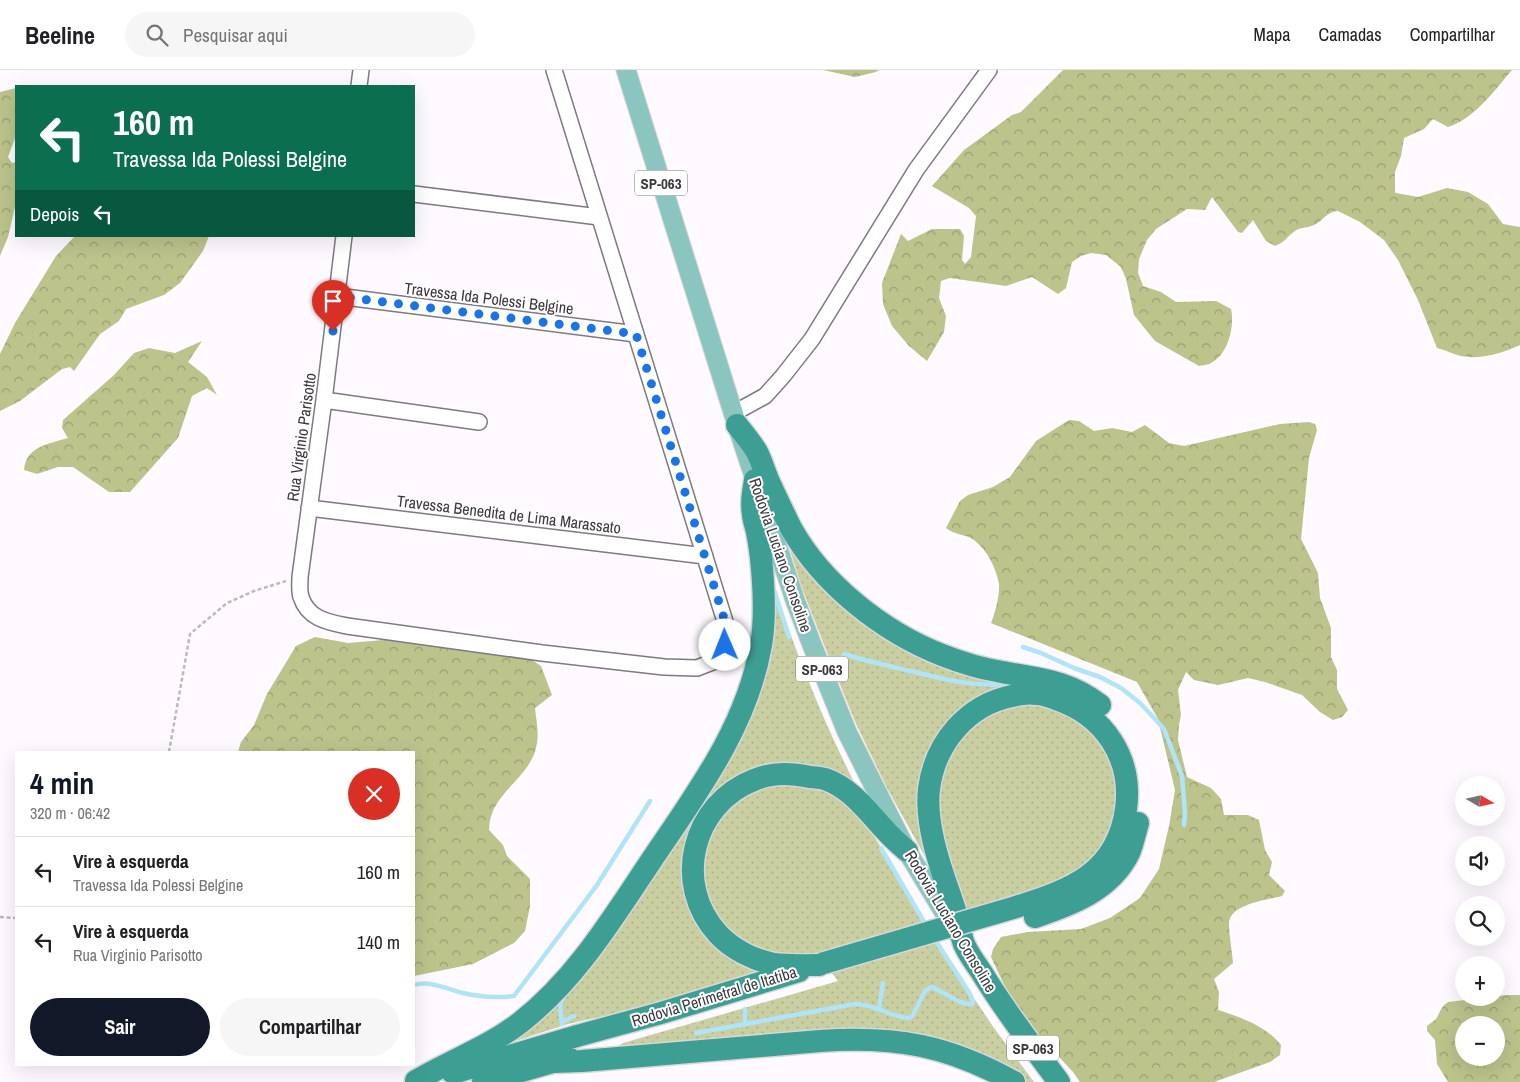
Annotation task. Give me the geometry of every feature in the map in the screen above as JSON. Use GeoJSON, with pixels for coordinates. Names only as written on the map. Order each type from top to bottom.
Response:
{"type":"FeatureCollection","features":[{"type":"Feature","properties":{"kind":"highway"},"geometry":{"type":"LineString","coordinates":[[735,419],[757,453],[792,530],[806,551],[832,581],[868,613],[907,639],[944,656],[995,671],[1046,680],[1071,687],[1105,709],[1126,736],[1136,756],[1142,781],[1139,821],[1128,854],[1109,879],[1091,894],[1067,906],[1020,913]]}},
{"type":"Feature","properties":{"kind":"highway"},"geometry":{"type":"LineString","coordinates":[[413,1081],[490,1042],[520,1022],[546,1001],[585,958],[723,749],[741,713],[761,645],[764,590],[752,509],[755,480]]}},
{"type":"Feature","properties":{"kind":"highway"},"geometry":{"type":"LineString","coordinates":[[964,944],[959,921],[940,869],[934,844],[929,809],[929,790],[934,769],[941,748],[949,736],[959,723],[973,712],[990,702],[1005,697],[1037,694],[1068,703],[1100,726],[1121,759],[1127,795],[1124,820],[1114,846],[1094,872],[1020,913]]}},
{"type":"Feature","properties":{"kind":"highway"},"geometry":{"type":"LineString","coordinates":[[825,967],[772,964],[752,957],[734,947],[714,929],[705,917],[699,904],[695,894],[693,878],[695,846],[701,828],[708,817],[729,795],[754,780],[769,775],[794,774],[824,779],[846,790],[907,851]]}},
{"type":"Feature","properties":{"kind":"highway","name":"Rodovia Perimetral de Itatiba"},"geometry":{"type":"LineString","coordinates":[[413,1081],[435,1078],[577,1036],[1020,913]]}},
{"type":"Feature","properties":{"kind":"highway","name":"Rodovia Luciano Consoline"},"geometry":{"type":"LineString","coordinates":[[964,944],[1008,1014],[1059,1082]]}},
{"type":"Feature","properties":{"kind":"highway","name":"Rodovia Perimetral de Itatiba"},"geometry":{"type":"LineString","coordinates":[[483,1082],[553,1062],[585,1049],[746,1002],[825,967]]}},
{"type":"Feature","properties":{"kind":"highway"},"geometry":{"type":"LineString","coordinates":[[553,1062],[820,1041],[875,1040],[903,1042],[948,1052],[1014,1082]]}},
{"type":"Feature","properties":{"kind":"main road","name":"Rodovia Luciano Consoline"},"geometry":{"type":"LineString","coordinates":[[626,70],[755,480],[795,600],[834,702],[907,851],[964,944]]}},
{"type":"Feature","properties":{"kind":"street"},"geometry":{"type":"LineString","coordinates":[[359,85],[361,70]]}},
{"type":"Feature","properties":{"kind":"street"},"geometry":{"type":"LineString","coordinates":[[554,70],[705,556]]}},
{"type":"Feature","properties":{"kind":"street"},"geometry":{"type":"LineString","coordinates":[[735,419],[765,396],[812,339],[916,170],[989,70]]}},
{"type":"Feature","properties":{"kind":"street"},"geometry":{"type":"LineString","coordinates":[[415,194],[599,217]]}},
{"type":"Feature","properties":{"kind":"street","name":"Rua Virginio Parisotto"},"geometry":{"type":"LineString","coordinates":[[344,237],[300,577],[301,597],[309,612],[324,622],[374,630],[542,653],[664,667],[697,668],[715,661],[725,645],[727,628],[705,556]]}},
{"type":"Feature","properties":{"kind":"street","name":"Travessa Ida Polessi Belgine"},"geometry":{"type":"LineString","coordinates":[[337,296],[636,334]]}},
{"type":"Feature","properties":{"kind":"street"},"geometry":{"type":"LineString","coordinates":[[324,400],[479,422]]}},
{"type":"Feature","properties":{"kind":"street","name":"Travessa Benedita de Lima Marassato"},"geometry":{"type":"LineString","coordinates":[[309,508],[705,556]]}},
{"type":"Feature","properties":{"kind":"path"},"geometry":{"type":"LineString","coordinates":[[169,751],[190,634],[227,603],[254,590],[300,577]]}},
{"type":"Feature","properties":{"kind":"path"},"geometry":{"type":"LineString","coordinates":[[0,917],[15,918]]}},
{"type":"Feature","properties":{"kind":"green space"},"geometry":{"type":"Polygon","coordinates":[[[823,70],[879,70],[855,77],[823,70]]]}},
{"type":"Feature","properties":{"kind":"green space"},"geometry":{"type":"Polygon","coordinates":[[[1063,70],[1512,70],[1491,95],[1467,118],[1448,127],[1433,119],[1424,129],[1404,138],[1401,156],[1395,172],[1395,192],[1418,197],[1447,188],[1468,192],[1488,204],[1503,224],[1520,227],[1520,345],[1499,353],[1475,357],[1461,356],[1437,348],[1418,300],[1398,260],[1384,240],[1360,222],[1338,211],[1328,214],[1314,225],[1297,230],[1275,246],[1266,241],[1253,220],[1242,233],[1238,232],[1212,197],[1205,210],[1187,209],[1156,229],[1147,240],[1139,259],[1138,273],[1143,286],[1161,292],[1176,302],[1216,301],[1231,309],[1232,323],[1229,339],[1222,354],[1211,363],[1199,366],[1155,341],[1134,315],[1126,279],[1121,267],[1106,255],[1091,253],[1081,256],[1072,262],[1066,288],[1058,294],[1032,277],[1006,286],[950,278],[941,281],[939,298],[946,316],[944,332],[927,361],[909,346],[892,326],[883,304],[882,283],[901,234],[908,241],[932,229],[960,229],[964,236],[962,260],[965,264],[971,257],[976,216],[969,208],[932,186],[964,150],[1012,115],[1021,112],[1063,70]]]}},
{"type":"Feature","properties":{"kind":"green space"},"geometry":{"type":"Polygon","coordinates":[[[15,88],[15,139],[8,157],[12,163],[15,162],[15,207],[8,237],[0,256],[0,92],[15,88]]]}},
{"type":"Feature","properties":{"kind":"green space"},"geometry":{"type":"Polygon","coordinates":[[[74,237],[209,237],[203,251],[180,283],[164,295],[126,309],[119,321],[100,334],[74,371],[70,367],[62,369],[20,401],[0,411],[0,354],[15,323],[56,256],[74,237]]]}},
{"type":"Feature","properties":{"kind":"green space"},"geometry":{"type":"Polygon","coordinates":[[[202,341],[188,362],[207,377],[217,395],[207,388],[192,396],[178,438],[130,492],[109,492],[73,467],[58,467],[37,474],[24,470],[29,456],[34,451],[46,444],[68,438],[62,428],[63,420],[114,375],[134,353],[149,348],[175,353],[202,341]]]}},
{"type":"Feature","properties":{"kind":"green space"},"geometry":{"type":"Polygon","coordinates":[[[1069,420],[1079,421],[1094,431],[1112,428],[1132,432],[1145,425],[1169,443],[1184,446],[1280,424],[1309,422],[1315,424],[1317,430],[1309,458],[1301,539],[1318,573],[1320,598],[1331,628],[1331,657],[1337,670],[1337,689],[1348,710],[1342,717],[1333,720],[1320,712],[1302,695],[1248,678],[1218,685],[1194,680],[1186,672],[1178,690],[1181,715],[1178,740],[1187,777],[1211,788],[1221,799],[1224,815],[1248,815],[1259,820],[1265,850],[1272,862],[1269,875],[1285,891],[1282,896],[1242,907],[1231,917],[1229,928],[1233,963],[1214,979],[1219,992],[1218,1010],[1244,1019],[1268,1032],[1281,1045],[1280,1055],[1270,1062],[1214,1082],[1080,1082],[1036,1032],[1007,991],[991,957],[993,949],[1001,937],[1028,932],[1081,929],[1110,918],[1140,898],[1159,869],[1175,790],[1158,719],[1137,682],[991,623],[997,604],[999,588],[998,578],[993,566],[983,549],[974,540],[946,528],[960,501],[968,495],[993,487],[1010,477],[1036,441],[1069,420]]]}},
{"type":"Feature","properties":{"kind":"green space"},"geometry":{"type":"Polygon","coordinates":[[[791,548],[828,589],[1018,681],[949,723],[928,862],[887,788],[856,724],[802,588],[791,548]]]}},
{"type":"Feature","properties":{"kind":"green space"},"geometry":{"type":"Polygon","coordinates":[[[773,584],[811,686],[832,737],[856,786],[749,775],[684,870],[683,885],[689,909],[702,932],[723,951],[767,970],[629,1012],[568,1024],[509,1043],[722,762],[773,584]]]}},
{"type":"Feature","properties":{"kind":"green space"},"geometry":{"type":"Polygon","coordinates":[[[315,637],[348,643],[395,639],[527,657],[541,666],[552,695],[535,708],[538,734],[534,756],[496,805],[491,817],[489,830],[503,845],[507,856],[530,879],[530,906],[525,931],[514,943],[473,964],[415,976],[415,751],[238,751],[241,742],[254,725],[267,694],[296,646],[315,637]]]}},
{"type":"Feature","properties":{"kind":"green space"},"geometry":{"type":"Polygon","coordinates":[[[1033,699],[1075,714],[1116,762],[1120,813],[1097,858],[1065,882],[965,913],[939,838],[940,763],[975,717],[1033,699]]]}},
{"type":"Feature","properties":{"kind":"green space"},"geometry":{"type":"Polygon","coordinates":[[[787,781],[840,794],[866,824],[951,964],[994,1028],[1034,1082],[1024,1082],[950,1045],[615,1048],[623,1043],[838,981],[824,963],[748,948],[712,918],[700,862],[713,823],[744,794],[787,781]]]}},
{"type":"Feature","properties":{"kind":"green space"},"geometry":{"type":"Polygon","coordinates":[[[1505,995],[1520,995],[1520,1082],[1448,1082],[1437,1064],[1435,1040],[1427,1031],[1427,1026],[1436,1019],[1443,1006],[1448,1002],[1455,1001],[1455,1006],[1505,1006],[1505,995]]]}},
{"type":"Feature","properties":{"kind":"waterway"},"geometry":{"type":"LineString","coordinates":[[774,590],[789,637]]}},
{"type":"Feature","properties":{"kind":"waterway"},"geometry":{"type":"LineString","coordinates":[[1023,647],[1100,677],[1121,688],[1140,703],[1164,729],[1182,776],[1184,825]]}},
{"type":"Feature","properties":{"kind":"waterway"},"geometry":{"type":"LineString","coordinates":[[844,654],[953,681],[987,685],[1011,684]]}},
{"type":"Feature","properties":{"kind":"waterway"},"geometry":{"type":"LineString","coordinates":[[415,985],[432,984],[463,993],[482,996],[514,996],[597,885],[650,801]]}},
{"type":"Feature","properties":{"kind":"waterway"},"geometry":{"type":"LineString","coordinates":[[881,848],[927,927]]}},
{"type":"Feature","properties":{"kind":"waterway"},"geometry":{"type":"LineString","coordinates":[[696,1033],[855,1004],[870,1006],[896,1016],[910,1018],[925,991],[931,987],[957,1001],[972,1004],[973,1001],[970,994],[934,938]]}},
{"type":"Feature","properties":{"kind":"waterway"},"geometry":{"type":"LineString","coordinates":[[879,1009],[883,983]]}},
{"type":"Feature","properties":{"kind":"waterway"},"geometry":{"type":"LineString","coordinates":[[562,1024],[560,1004],[564,996]]}},
{"type":"Feature","properties":{"kind":"waterway"},"geometry":{"type":"LineString","coordinates":[[745,1009],[745,1024]]}},
{"type":"Feature","properties":{"kind":"waterway"},"geometry":{"type":"LineString","coordinates":[[562,1022],[574,1016]]}},
{"type":"Feature","properties":{"kind":"route"},"geometry":{"type":"LineString","coordinates":[[333,331],[337,296],[636,334],[727,628],[725,645]]}}]}
